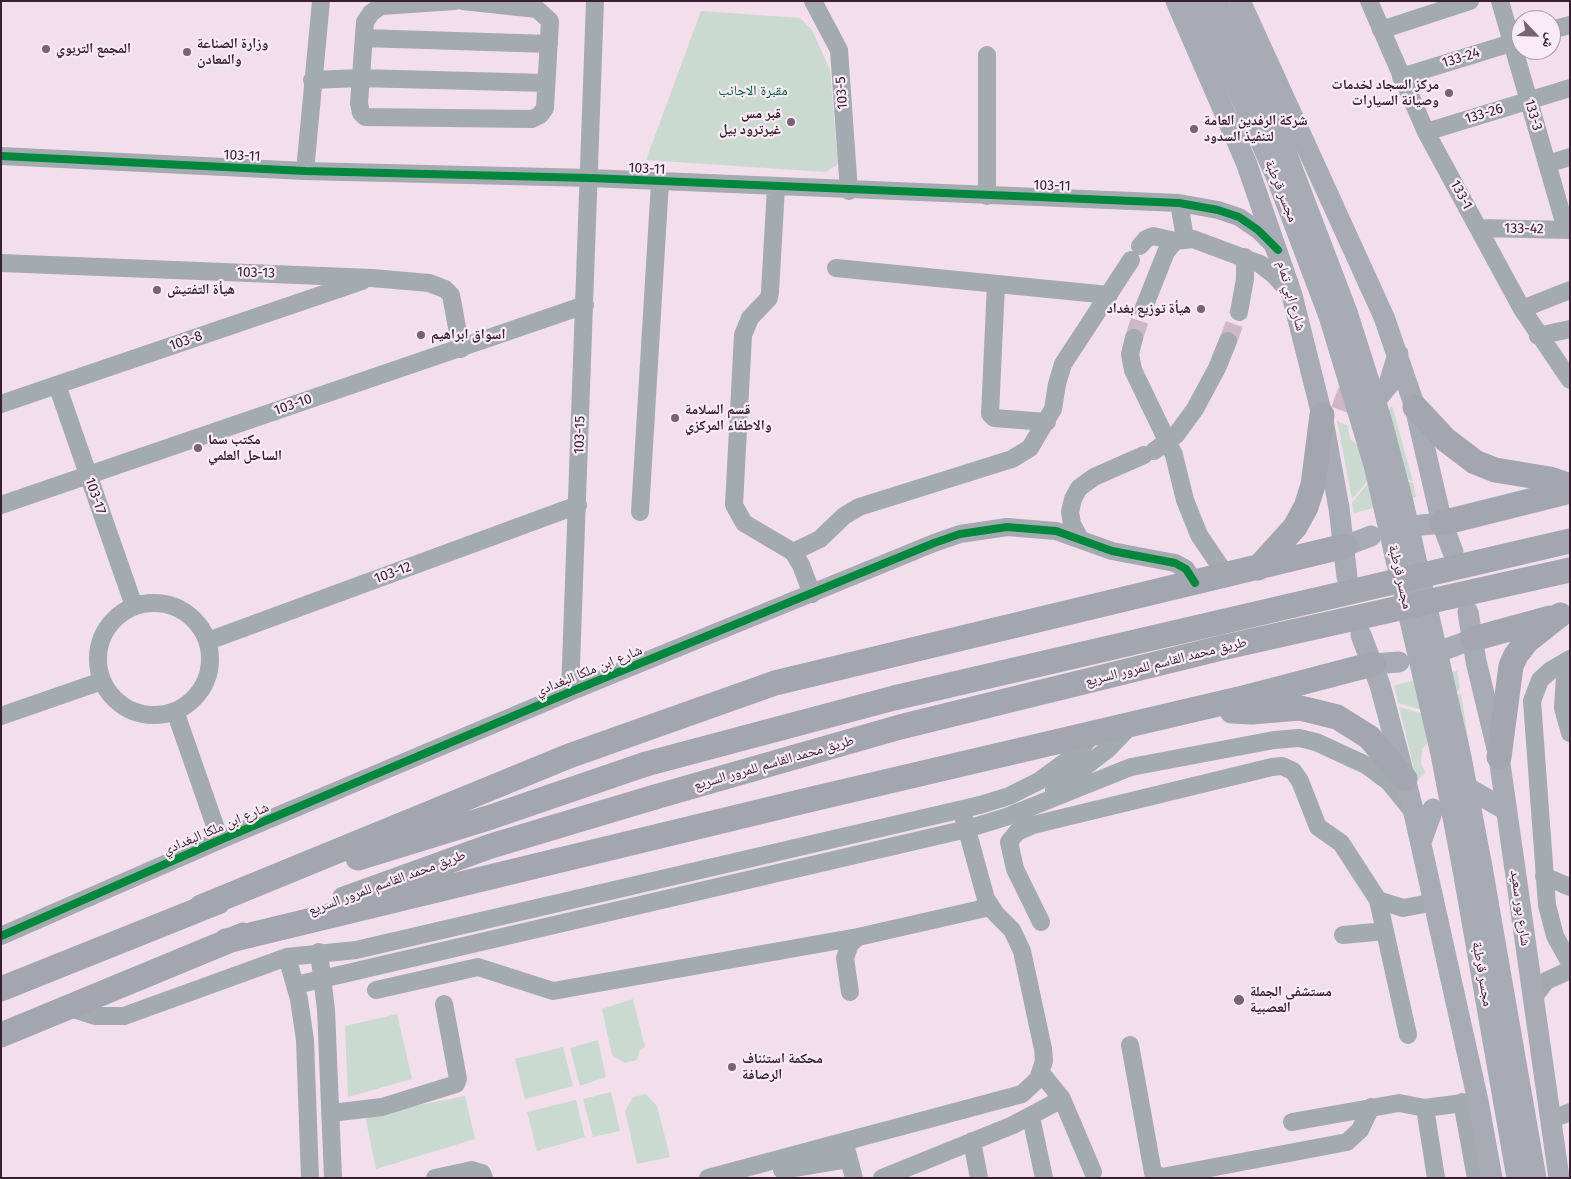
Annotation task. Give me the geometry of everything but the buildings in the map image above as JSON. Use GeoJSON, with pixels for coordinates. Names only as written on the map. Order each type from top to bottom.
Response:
{"type":"FeatureCollection","features":[{"type":"Feature","properties":{"kind":"highway"},"geometry":{"type":"LineString","coordinates":[[1258,568],[1295,528],[1306,507],[1313,485],[1328,406]]}},
{"type":"Feature","properties":{"kind":"highway"},"geometry":{"type":"LineString","coordinates":[[1415,407],[1450,444],[1475,462],[1495,470],[1536,476],[1570,486]]}},
{"type":"Feature","properties":{"kind":"highway"},"geometry":{"type":"LineString","coordinates":[[1442,523],[1570,491]]}},
{"type":"Feature","properties":{"kind":"highway","name":"طريق محمد القاسم للمرور السريع"},"geometry":{"type":"LineString","coordinates":[[1,989],[201,907],[488,818],[646,764],[894,698],[1570,541]]}},
{"type":"Feature","properties":{"kind":"highway"},"geometry":{"type":"LineString","coordinates":[[201,907],[569,756],[775,682],[1345,546]]}},
{"type":"Feature","properties":{"kind":"highway","name":"طريق محمد القاسم للمرور السريع"},"geometry":{"type":"LineString","coordinates":[[1,1035],[226,941],[491,846],[655,797],[900,727],[1221,648],[1570,570]]}},
{"type":"Feature","properties":{"kind":"highway"},"geometry":{"type":"LineString","coordinates":[[1473,639],[1565,614]]}},
{"type":"Feature","properties":{"kind":"highway"},"geometry":{"type":"LineString","coordinates":[[1499,757],[1511,666],[1516,655],[1527,640],[1565,614]]}},
{"type":"Feature","properties":{"kind":"highway"},"geometry":{"type":"LineString","coordinates":[[226,941],[1210,706],[1373,664]]}},
{"type":"Feature","properties":{"kind":"highway"},"geometry":{"type":"LineString","coordinates":[[1210,706],[1241,712],[1300,708],[1337,717],[1369,737],[1405,779]]}},
{"type":"Feature","properties":{"kind":"main road","name":"شارع ابي تمام"},"geometry":{"type":"LineString","coordinates":[[1176,1],[1233,130],[1278,250],[1311,369],[1328,406],[1347,577]]}},
{"type":"Feature","properties":{"kind":"main road","name":"مجسر قرطبة"},"geometry":{"type":"LineString","coordinates":[[1198,1],[1374,395],[1400,494],[1461,757],[1473,868],[1517,1178]]}},
{"type":"Feature","properties":{"kind":"main road","name":"مجسر قرطبة"},"geometry":{"type":"LineString","coordinates":[[1217,1],[1279,134],[1338,314]]}},
{"type":"Feature","properties":{"kind":"main road"},"geometry":{"type":"LineString","coordinates":[[1240,1],[1367,278],[1398,354],[1415,407],[1442,523],[1454,552]]}},
{"type":"Feature","properties":{"kind":"main road"},"geometry":{"type":"LineString","coordinates":[[1379,396],[1389,384],[1398,354]]}},
{"type":"Feature","properties":{"kind":"main road"},"geometry":{"type":"LineString","coordinates":[[1412,526],[1442,523]]}},
{"type":"Feature","properties":{"kind":"main road"},"geometry":{"type":"LineString","coordinates":[[1345,546],[1371,536]]}},
{"type":"Feature","properties":{"kind":"main road","name":"شارع بور سعيد"},"geometry":{"type":"LineString","coordinates":[[1468,612],[1499,757],[1533,998],[1560,1116],[1559,1178]]}},
{"type":"Feature","properties":{"kind":"main road"},"geometry":{"type":"LineString","coordinates":[[1361,635],[1373,664],[1405,779],[1424,811],[1421,842],[1435,902],[1470,1102],[1492,1178]]}},
{"type":"Feature","properties":{"kind":"main road"},"geometry":{"type":"LineString","coordinates":[[1441,651],[1473,639]]}},
{"type":"Feature","properties":{"kind":"main road"},"geometry":{"type":"LineString","coordinates":[[1373,664],[1399,662]]}},
{"type":"Feature","properties":{"kind":"main road"},"geometry":{"type":"LineString","coordinates":[[1473,791],[1506,810]]}},
{"type":"Feature","properties":{"kind":"main road","name":"مجسر قرطبة"},"geometry":{"type":"LineString","coordinates":[[1473,868],[1536,1178]]}},
{"type":"Feature","properties":{"kind":"street"},"geometry":{"type":"LineString","coordinates":[[305,171],[312,80],[322,1]]}},
{"type":"Feature","properties":{"kind":"street"},"geometry":{"type":"LineString","coordinates":[[455,1],[381,6],[365,22],[359,103],[361,113],[365,117],[532,118],[540,115],[545,108],[550,21],[536,9],[463,1]]}},
{"type":"Feature","properties":{"kind":"street","name":"103-15"},"geometry":{"type":"LineString","coordinates":[[570,692],[595,1]]}},
{"type":"Feature","properties":{"kind":"street","name":"103-5"},"geometry":{"type":"LineString","coordinates":[[813,1],[839,50],[849,191]]}},
{"type":"Feature","properties":{"kind":"street","name":"133-1"},"geometry":{"type":"LineString","coordinates":[[1370,1],[1426,132],[1522,309],[1538,336],[1570,380]]}},
{"type":"Feature","properties":{"kind":"street"},"geometry":{"type":"LineString","coordinates":[[1381,30],[1470,1]]}},
{"type":"Feature","properties":{"kind":"street","name":"133-3"},"geometry":{"type":"LineString","coordinates":[[1500,1],[1511,28]]}},
{"type":"Feature","properties":{"kind":"street"},"geometry":{"type":"LineString","coordinates":[[364,38],[549,44]]}},
{"type":"Feature","properties":{"kind":"street","name":"133-24"},"geometry":{"type":"LineString","coordinates":[[1401,77],[1511,43]]}},
{"type":"Feature","properties":{"kind":"street"},"geometry":{"type":"LineString","coordinates":[[987,55],[987,196]]}},
{"type":"Feature","properties":{"kind":"street","name":"133-3"},"geometry":{"type":"LineString","coordinates":[[1520,60],[1528,101],[1568,229]]}},
{"type":"Feature","properties":{"kind":"street"},"geometry":{"type":"LineString","coordinates":[[312,80],[360,78],[546,83]]}},
{"type":"Feature","properties":{"kind":"street","name":"133-26"},"geometry":{"type":"LineString","coordinates":[[1426,132],[1570,88]]}},
{"type":"Feature","properties":{"kind":"street","name":"103-11"},"geometry":{"type":"LineString","coordinates":[[1,156],[305,171],[590,178],[849,191],[1179,203],[1218,210],[1239,217],[1258,230],[1278,250]]}},
{"type":"Feature","properties":{"kind":"street"},"geometry":{"type":"LineString","coordinates":[[1547,164],[1570,157]]}},
{"type":"Feature","properties":{"kind":"street"},"geometry":{"type":"LineString","coordinates":[[640,512],[660,182]]}},
{"type":"Feature","properties":{"kind":"street"},"geometry":{"type":"LineString","coordinates":[[776,187],[770,292],[768,298],[750,318],[743,335],[734,505],[744,523],[793,552],[801,565],[812,594]]}},
{"type":"Feature","properties":{"kind":"street"},"geometry":{"type":"LineString","coordinates":[[1143,310],[1166,252],[1180,239],[1179,203]]}},
{"type":"Feature","properties":{"kind":"street","name":"133-42"},"geometry":{"type":"LineString","coordinates":[[1478,228],[1568,229]]}},
{"type":"Feature","properties":{"kind":"street"},"geometry":{"type":"LineString","coordinates":[[793,552],[820,539],[844,516],[859,507],[1018,456],[1030,448],[1047,422],[1056,402],[1057,384],[1064,364],[1146,239],[1153,236],[1180,239],[1245,257],[1267,269],[1292,295]]}},
{"type":"Feature","properties":{"kind":"street"},"geometry":{"type":"LineString","coordinates":[[1239,312],[1245,279],[1245,257]]}},
{"type":"Feature","properties":{"kind":"street","name":"103-13"},"geometry":{"type":"LineString","coordinates":[[1,263],[372,278],[429,283],[445,289],[451,295],[461,349]]}},
{"type":"Feature","properties":{"kind":"street"},"geometry":{"type":"LineString","coordinates":[[836,268],[1109,294]]}},
{"type":"Feature","properties":{"kind":"street","name":"103-8"},"geometry":{"type":"LineString","coordinates":[[1,404],[372,278]]}},
{"type":"Feature","properties":{"kind":"street"},"geometry":{"type":"LineString","coordinates":[[996,284],[990,414],[994,418],[1047,422]]}},
{"type":"Feature","properties":{"kind":"street"},"geometry":{"type":"LineString","coordinates":[[1522,309],[1570,290]]}},
{"type":"Feature","properties":{"kind":"street","name":"103-10"},"geometry":{"type":"LineString","coordinates":[[1,505],[585,305]]}},
{"type":"Feature","properties":{"kind":"street"},"geometry":{"type":"LineString","coordinates":[[1538,336],[1570,329]]}},
{"type":"Feature","properties":{"kind":"street"},"geometry":{"type":"LineString","coordinates":[[1134,338],[1130,354],[1133,370],[1169,442],[1191,518],[1208,551],[1226,575]]}},
{"type":"Feature","properties":{"kind":"street"},"geometry":{"type":"LineString","coordinates":[[1080,539],[1072,524],[1070,512],[1079,488],[1094,477],[1149,453],[1169,442],[1204,395],[1228,341]]}},
{"type":"Feature","properties":{"kind":"street","name":"103-17"},"geometry":{"type":"LineString","coordinates":[[57,385],[134,606]]}},
{"type":"Feature","properties":{"kind":"street","name":"103-12"},"geometry":{"type":"LineString","coordinates":[[208,641],[578,505]]}},
{"type":"Feature","properties":{"kind":"street","name":"شارع ابن ملكا البغدادي"},"geometry":{"type":"LineString","coordinates":[[1,936],[220,840],[570,692],[812,594],[934,542],[960,534],[1007,527],[1056,531],[1112,551],[1175,563],[1186,569],[1195,583]]}},
{"type":"Feature","properties":{"kind":"street"},"geometry":{"type":"LineString","coordinates":[[156,602],[179,608],[197,622],[208,641],[210,662],[205,683],[193,700],[175,711],[154,716],[132,711],[114,699],[102,681],[98,659],[102,637],[115,618],[134,606],[156,602]]}},
{"type":"Feature","properties":{"kind":"street"},"geometry":{"type":"LineString","coordinates":[[1568,660],[1562,708],[1570,732]]}},
{"type":"Feature","properties":{"kind":"street"},"geometry":{"type":"LineString","coordinates":[[1568,660],[1540,680],[1532,701],[1544,876],[1550,920],[1555,936],[1570,964]]}},
{"type":"Feature","properties":{"kind":"street"},"geometry":{"type":"LineString","coordinates":[[1,716],[102,681]]}},
{"type":"Feature","properties":{"kind":"street"},"geometry":{"type":"LineString","coordinates":[[175,711],[220,840]]}},
{"type":"Feature","properties":{"kind":"street"},"geometry":{"type":"LineString","coordinates":[[1027,809],[1100,756],[1132,724]]}},
{"type":"Feature","properties":{"kind":"street"},"geometry":{"type":"LineString","coordinates":[[67,1007],[95,1016],[124,1016],[287,958],[319,952],[356,950],[995,801],[1039,781],[1076,754],[1094,733]]}},
{"type":"Feature","properties":{"kind":"street"},"geometry":{"type":"LineString","coordinates":[[296,985],[967,829],[1027,809],[1131,767],[1291,738],[1316,742],[1366,765],[1424,811]]}},
{"type":"Feature","properties":{"kind":"street"},"geometry":{"type":"LineString","coordinates":[[1041,922],[1015,869],[1009,842],[1017,832],[1033,825],[1282,766],[1293,771],[1300,780],[1318,827],[1341,843],[1378,900],[1408,1035]]}},
{"type":"Feature","properties":{"kind":"street"},"geometry":{"type":"LineString","coordinates":[[708,1178],[846,1151],[1022,1094],[1032,1086],[1041,1073],[1043,1049],[1022,951],[1012,930],[990,907],[961,809]]}},
{"type":"Feature","properties":{"kind":"street"},"geometry":{"type":"LineString","coordinates":[[1544,876],[1570,887]]}},
{"type":"Feature","properties":{"kind":"street"},"geometry":{"type":"LineString","coordinates":[[1378,900],[1403,908],[1435,902]]}},
{"type":"Feature","properties":{"kind":"street"},"geometry":{"type":"LineString","coordinates":[[376,990],[478,967],[553,991],[858,937],[990,907]]}},
{"type":"Feature","properties":{"kind":"street"},"geometry":{"type":"LineString","coordinates":[[1343,935],[1385,931]]}},
{"type":"Feature","properties":{"kind":"street"},"geometry":{"type":"LineString","coordinates":[[850,992],[845,958],[850,944],[858,937]]}},
{"type":"Feature","properties":{"kind":"street"},"geometry":{"type":"LineString","coordinates":[[319,952],[324,978],[326,1010],[333,1178]]}},
{"type":"Feature","properties":{"kind":"street"},"geometry":{"type":"LineString","coordinates":[[287,958],[296,985],[302,1014],[310,1178]]}},
{"type":"Feature","properties":{"kind":"street"},"geometry":{"type":"LineString","coordinates":[[1528,964],[1541,972],[1563,973]]}},
{"type":"Feature","properties":{"kind":"street"},"geometry":{"type":"LineString","coordinates":[[1533,998],[1542,985],[1563,973]]}},
{"type":"Feature","properties":{"kind":"street"},"geometry":{"type":"LineString","coordinates":[[331,1113],[382,1106],[456,1084],[458,1079],[444,1004]]}},
{"type":"Feature","properties":{"kind":"street"},"geometry":{"type":"LineString","coordinates":[[302,1014],[326,1010]]}},
{"type":"Feature","properties":{"kind":"street"},"geometry":{"type":"LineString","coordinates":[[1130,1045],[1153,1173],[1162,1177],[1346,1142],[1360,1130],[1372,1107]]}},
{"type":"Feature","properties":{"kind":"street"},"geometry":{"type":"LineString","coordinates":[[1041,1073],[1062,1099],[1093,1172]]}},
{"type":"Feature","properties":{"kind":"street"},"geometry":{"type":"LineString","coordinates":[[882,1178],[1031,1117],[1062,1099]]}},
{"type":"Feature","properties":{"kind":"street"},"geometry":{"type":"LineString","coordinates":[[1292,1122],[1399,1103],[1425,1108],[1470,1102],[1476,1178]]}},
{"type":"Feature","properties":{"kind":"street"},"geometry":{"type":"LineString","coordinates":[[1425,1108],[1436,1178]]}},
{"type":"Feature","properties":{"kind":"street"},"geometry":{"type":"LineString","coordinates":[[1031,1117],[1044,1178]]}},
{"type":"Feature","properties":{"kind":"street"},"geometry":{"type":"LineString","coordinates":[[972,1141],[979,1178]]}},
{"type":"Feature","properties":{"kind":"street"},"geometry":{"type":"LineString","coordinates":[[846,1151],[854,1178]]}},
{"type":"Feature","properties":{"kind":"street"},"geometry":{"type":"LineString","coordinates":[[435,1178],[472,1170],[482,1173],[484,1178]]}},
{"type":"Feature","properties":{"kind":"green space","name":"مقبرة الاجانب"},"geometry":{"type":"Polygon","coordinates":[[[701,11],[800,18],[812,30],[830,70],[838,164],[826,172],[646,160],[701,11]]]}},
{"type":"Feature","properties":{"kind":"green space"},"geometry":{"type":"Polygon","coordinates":[[[1392,406],[1413,481],[1377,470],[1352,499],[1337,421],[1348,426],[1350,439],[1361,449],[1392,406]]]}},
{"type":"Feature","properties":{"kind":"green space"},"geometry":{"type":"Polygon","coordinates":[[[1377,472],[1413,483],[1416,497],[1354,513],[1352,503],[1377,472]]]}},
{"type":"Feature","properties":{"kind":"green space"},"geometry":{"type":"Polygon","coordinates":[[[1457,671],[1460,689],[1433,713],[1398,703],[1394,685],[1457,671]]]}},
{"type":"Feature","properties":{"kind":"green space"},"geometry":{"type":"Polygon","coordinates":[[[1461,693],[1470,751],[1432,739],[1422,749],[1421,763],[1425,772],[1417,781],[1399,707],[1434,717],[1461,693]]]}},
{"type":"Feature","properties":{"kind":"green space"},"geometry":{"type":"Polygon","coordinates":[[[633,999],[645,1047],[640,1049],[637,1060],[625,1063],[612,1055],[602,1009],[633,999]]]}},
{"type":"Feature","properties":{"kind":"green space"},"geometry":{"type":"Polygon","coordinates":[[[397,1014],[412,1079],[348,1097],[345,1026],[397,1014]]]}},
{"type":"Feature","properties":{"kind":"green space"},"geometry":{"type":"Polygon","coordinates":[[[598,1040],[606,1077],[580,1086],[570,1048],[598,1040]]]}},
{"type":"Feature","properties":{"kind":"green space"},"geometry":{"type":"Polygon","coordinates":[[[563,1047],[573,1086],[525,1099],[515,1059],[563,1047]]]}},
{"type":"Feature","properties":{"kind":"green space"},"geometry":{"type":"Polygon","coordinates":[[[611,1092],[620,1131],[593,1137],[583,1099],[611,1092]]]}},
{"type":"Feature","properties":{"kind":"green space"},"geometry":{"type":"Polygon","coordinates":[[[646,1094],[657,1106],[670,1157],[637,1164],[625,1111],[633,1097],[646,1094]]]}},
{"type":"Feature","properties":{"kind":"green space"},"geometry":{"type":"Polygon","coordinates":[[[465,1096],[475,1139],[376,1169],[365,1116],[465,1096]]]}},
{"type":"Feature","properties":{"kind":"green space"},"geometry":{"type":"Polygon","coordinates":[[[576,1100],[585,1137],[537,1151],[527,1112],[576,1100]]]}},
{"type":"Feature","properties":{"kind":"tunnel"},"geometry":{"type":"LineString","coordinates":[[1134,338],[1143,310]]}},
{"type":"Feature","properties":{"kind":"tunnel"},"geometry":{"type":"LineString","coordinates":[[1228,341],[1239,312]]}},
{"type":"Feature","properties":{"kind":"tunnel"},"geometry":{"type":"LineString","coordinates":[[1335,397],[1354,404],[1372,401]]}},
{"type":"Feature","properties":{"kind":"cycle path"},"geometry":{"type":"LineString","coordinates":[[1,156],[305,171],[590,178],[1179,203],[1218,210],[1239,217],[1258,230],[1278,250]]}},
{"type":"Feature","properties":{"kind":"cycle path"},"geometry":{"type":"LineString","coordinates":[[1,936],[220,840],[570,692],[960,534],[1007,527],[1056,531],[1112,551],[1175,563],[1186,569],[1195,583]]}},
{"type":"Feature","properties":{"kind":"place","name":"المجمع التربوي"},"geometry":{"type":"Point","coordinates":[46,49]}},
{"type":"Feature","properties":{"kind":"place","name":"وزارة الصناعة والمعادن"},"geometry":{"type":"Point","coordinates":[187,52]}},
{"type":"Feature","properties":{"kind":"place","name":"مركز السجاد لخدمات وصيانة السيارات"},"geometry":{"type":"Point","coordinates":[1449,93]}},
{"type":"Feature","properties":{"kind":"place","name":"قبر مس غيرترود بيل"},"geometry":{"type":"Point","coordinates":[791,122]}},
{"type":"Feature","properties":{"kind":"place","name":"شركة الرفدين العامة لتنفيذ السدود"},"geometry":{"type":"Point","coordinates":[1194,129]}},
{"type":"Feature","properties":{"kind":"place","name":"هيأة التفتيش"},"geometry":{"type":"Point","coordinates":[157,290]}},
{"type":"Feature","properties":{"kind":"place","name":"هيأة توزيع بغداد"},"geometry":{"type":"Point","coordinates":[1201,309]}},
{"type":"Feature","properties":{"kind":"place","name":"اسواق ابراهيم"},"geometry":{"type":"Point","coordinates":[421,335]}},
{"type":"Feature","properties":{"kind":"place","name":"قسم السلامة والاطفاء المركزي"},"geometry":{"type":"Point","coordinates":[675,418]}},
{"type":"Feature","properties":{"kind":"place","name":"مكتب سما الساحل العلمي"},"geometry":{"type":"Point","coordinates":[198,448]}},
{"type":"Feature","properties":{"kind":"place","name":"مستشفى الجملة العصبية"},"geometry":{"type":"Point","coordinates":[1239,1000]}},
{"type":"Feature","properties":{"kind":"place","name":"محكمة استئناف الرصافة"},"geometry":{"type":"Point","coordinates":[732,1067]}}]}
